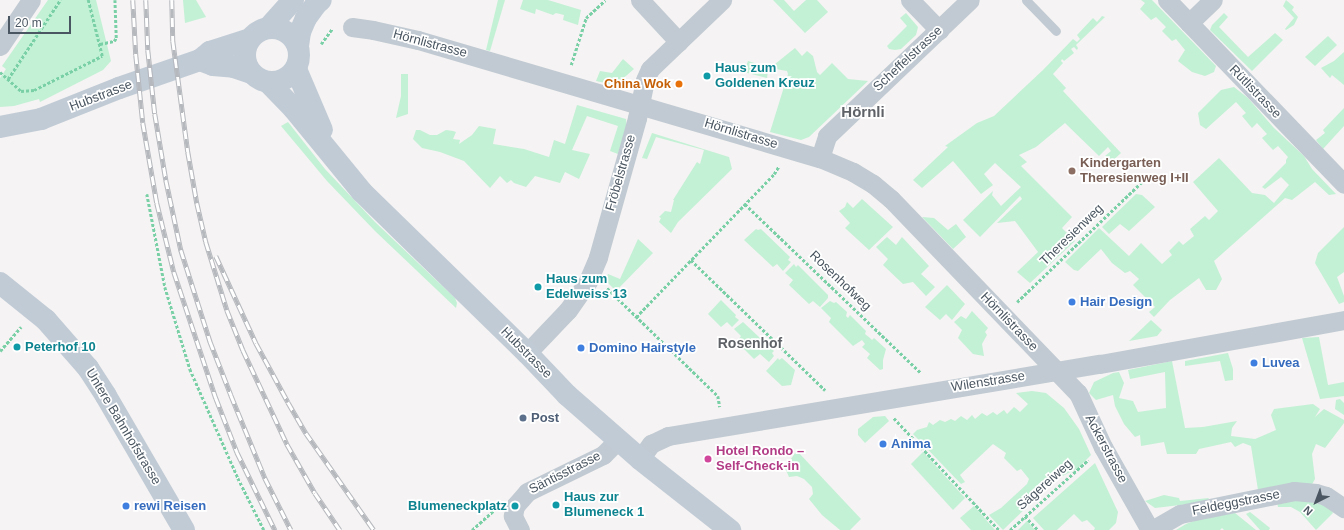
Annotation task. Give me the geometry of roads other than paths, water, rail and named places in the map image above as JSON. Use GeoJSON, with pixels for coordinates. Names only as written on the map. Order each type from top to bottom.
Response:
{"type":"FeatureCollection","features":[{"type":"Feature","properties":{"kind":"street"},"geometry":{"type":"LineString","coordinates":[[0,46],[31,0]]}},
{"type":"Feature","properties":{"kind":"street"},"geometry":{"type":"LineString","coordinates":[[293,0],[269,27],[254,34],[248,40],[244,57],[246,66],[260,78],[284,80],[296,68],[299,58],[298,46],[300,32],[306,18],[316,4],[321,0]]}},
{"type":"Feature","properties":{"kind":"street"},"geometry":{"type":"LineString","coordinates":[[640,0],[679,42]]}},
{"type":"Feature","properties":{"kind":"street","name":"Fröbelstrasse"},"geometry":{"type":"LineString","coordinates":[[527,353],[579,296],[598,258],[640,104],[645,80],[650,69],[722,0]]}},
{"type":"Feature","properties":{"kind":"street"},"geometry":{"type":"LineString","coordinates":[[910,0],[939,30]]}},
{"type":"Feature","properties":{"kind":"street","name":"Scheffelstrasse"},"geometry":{"type":"LineString","coordinates":[[820,158],[827,136],[970,0]]}},
{"type":"Feature","properties":{"kind":"street","name":"Rütlistrasse"},"geometry":{"type":"LineString","coordinates":[[1167,0],[1344,184]]}},
{"type":"Feature","properties":{"kind":"street"},"geometry":{"type":"LineString","coordinates":[[1189,23],[1213,0]]}},
{"type":"Feature","properties":{"kind":"street"},"geometry":{"type":"LineString","coordinates":[[269,27],[279,28],[287,32],[294,38],[298,46]]}},
{"type":"Feature","properties":{"kind":"street","name":"Hörnlistrasse"},"geometry":{"type":"LineString","coordinates":[[352,27],[418,40],[565,82],[820,158],[853,172],[873,184],[891,199],[1005,319],[1057,370]]}},
{"type":"Feature","properties":{"kind":"street","name":"Hubstrasse"},"geometry":{"type":"LineString","coordinates":[[0,127],[41,119],[119,88],[200,60],[210,52],[248,40]]}},
{"type":"Feature","properties":{"kind":"street","name":"Hubstrasse"},"geometry":{"type":"LineString","coordinates":[[200,60],[213,65],[234,67],[260,78],[294,109],[362,192],[527,353],[567,395],[640,459],[730,530]]}},
{"type":"Feature","properties":{"kind":"street","name":"Hubstrasse"},"geometry":{"type":"LineString","coordinates":[[296,68],[308,101],[336,160]]}},
{"type":"Feature","properties":{"kind":"street","name":"Untere Bahnhofstrasse"},"geometry":{"type":"LineString","coordinates":[[0,283],[46,320],[88,368],[106,396],[184,530]]}},
{"type":"Feature","properties":{"kind":"street","name":"Wilenstrasse"},"geometry":{"type":"LineString","coordinates":[[640,459],[651,444],[668,436],[1344,320]]}},
{"type":"Feature","properties":{"kind":"street","name":"Ackerstrasse"},"geometry":{"type":"LineString","coordinates":[[1057,370],[1078,393],[1103,447],[1151,530]]}},
{"type":"Feature","properties":{"kind":"street","name":"Säntisstrasse"},"geometry":{"type":"LineString","coordinates":[[520,530],[513,516],[515,506],[527,492],[559,474],[603,455],[618,440]]}},
{"type":"Feature","properties":{"kind":"street","name":"Feldeggstrasse"},"geometry":{"type":"LineString","coordinates":[[1151,530],[1180,514],[1294,491],[1304,491],[1326,496],[1344,508]]}},
{"type":"Feature","properties":{"kind":"lane"},"geometry":{"type":"LineString","coordinates":[[1026,0],[1056,31]]}},
{"type":"Feature","properties":{"kind":"railway"},"geometry":{"type":"LineString","coordinates":[[133,0],[136,55],[143,123],[157,203],[174,272],[216,398],[237,452],[275,530]]}},
{"type":"Feature","properties":{"kind":"railway"},"geometry":{"type":"LineString","coordinates":[[146,0],[148,50],[155,114],[166,180],[181,250],[210,341],[231,395],[265,478],[291,530]]}},
{"type":"Feature","properties":{"kind":"railway"},"geometry":{"type":"LineString","coordinates":[[172,0],[173,41],[188,152],[197,203],[206,242],[227,310],[243,350],[287,444],[315,493],[340,530]]}},
{"type":"Feature","properties":{"kind":"railway"},"geometry":{"type":"LineString","coordinates":[[216,256],[256,343],[288,402],[306,433],[374,530]]}},
{"type":"Feature","properties":{"kind":"place","name":"Haus zum Goldenen Kreuz"},"geometry":{"type":"Point","coordinates":[707,76]}},
{"type":"Feature","properties":{"kind":"place","name":"China Wok"},"geometry":{"type":"Point","coordinates":[679,84]}},
{"type":"Feature","properties":{"kind":"place","name":"Kindergarten Theresienweg I+II"},"geometry":{"type":"Point","coordinates":[1072,171]}},
{"type":"Feature","properties":{"kind":"place","name":"Haus zum Edelweiss 13"},"geometry":{"type":"Point","coordinates":[538,287]}},
{"type":"Feature","properties":{"kind":"place","name":"Hair Design"},"geometry":{"type":"Point","coordinates":[1072,302]}},
{"type":"Feature","properties":{"kind":"place","name":"Peterhof 10"},"geometry":{"type":"Point","coordinates":[17,347]}},
{"type":"Feature","properties":{"kind":"place","name":"Domino Hairstyle"},"geometry":{"type":"Point","coordinates":[581,348]}},
{"type":"Feature","properties":{"kind":"place","name":"Luvea"},"geometry":{"type":"Point","coordinates":[1254,363]}},
{"type":"Feature","properties":{"kind":"place","name":"Post"},"geometry":{"type":"Point","coordinates":[523,418]}},
{"type":"Feature","properties":{"kind":"place","name":"Anima"},"geometry":{"type":"Point","coordinates":[883,444]}},
{"type":"Feature","properties":{"kind":"place","name":"Hotel Rondo – Self-Check-in"},"geometry":{"type":"Point","coordinates":[708,459]}},
{"type":"Feature","properties":{"kind":"place","name":"Haus zur Blumeneck 1"},"geometry":{"type":"Point","coordinates":[556,505]}},
{"type":"Feature","properties":{"kind":"place","name":"rewi Reisen"},"geometry":{"type":"Point","coordinates":[126,506]}},
{"type":"Feature","properties":{"kind":"place","name":"Blumeneckplatz"},"geometry":{"type":"Point","coordinates":[515,506]}},
{"type":"Feature","properties":{"kind":"district","name":"Hörnli"},"geometry":{"type":"Point","coordinates":[863,112]}},
{"type":"Feature","properties":{"kind":"district","name":"Rosenhof"},"geometry":{"type":"Point","coordinates":[750,343]}}]}
